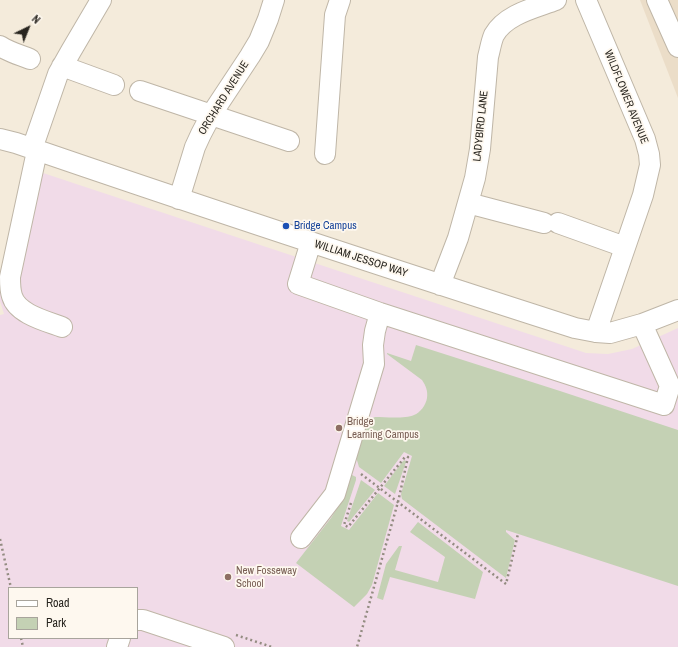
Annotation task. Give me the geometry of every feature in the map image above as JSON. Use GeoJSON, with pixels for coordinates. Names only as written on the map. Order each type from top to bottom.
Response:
{"type":"FeatureCollection","features":[{"type":"Feature","properties":{"kind":"street"},"geometry":{"type":"LineString","coordinates":[[62,327],[34,317],[19,308],[12,297],[10,277],[35,150],[58,74],[101,0]]}},
{"type":"Feature","properties":{"kind":"street","name":"ORCHARD AVENUE"},"geometry":{"type":"LineString","coordinates":[[179,199],[195,147],[211,115],[259,41],[274,0]]}},
{"type":"Feature","properties":{"kind":"street"},"geometry":{"type":"LineString","coordinates":[[325,154],[335,15],[340,0]]}},
{"type":"Feature","properties":{"kind":"street","name":"LADYBIRD LANE"},"geometry":{"type":"LineString","coordinates":[[440,285],[454,249],[475,178],[480,149],[488,57],[494,36],[504,23],[512,18],[556,0]]}},
{"type":"Feature","properties":{"kind":"street","name":"WILDFLOWER AVENUE"},"geometry":{"type":"LineString","coordinates":[[586,0],[645,139],[650,165],[643,194],[596,332]]}},
{"type":"Feature","properties":{"kind":"street"},"geometry":{"type":"LineString","coordinates":[[657,0],[678,47]]}},
{"type":"Feature","properties":{"kind":"street"},"geometry":{"type":"LineString","coordinates":[[0,46],[15,54],[30,59]]}},
{"type":"Feature","properties":{"kind":"street"},"geometry":{"type":"LineString","coordinates":[[62,66],[114,85]]}},
{"type":"Feature","properties":{"kind":"street"},"geometry":{"type":"LineString","coordinates":[[140,91],[290,141]]}},
{"type":"Feature","properties":{"kind":"street","name":"WILLIAM JESSOP WAY"},"geometry":{"type":"LineString","coordinates":[[0,139],[440,285],[575,328],[596,332],[610,332],[642,324],[678,310]]}},
{"type":"Feature","properties":{"kind":"street"},"geometry":{"type":"LineString","coordinates":[[468,203],[551,223],[625,247]]}},
{"type":"Feature","properties":{"kind":"street"},"geometry":{"type":"LineString","coordinates":[[311,242],[298,284],[380,313],[671,407],[670,386],[642,324]]}},
{"type":"Feature","properties":{"kind":"street"},"geometry":{"type":"LineString","coordinates":[[301,538],[335,494],[374,364],[373,345],[375,330],[380,313]]}},
{"type":"Feature","properties":{"kind":"street"},"geometry":{"type":"LineString","coordinates":[[138,620],[143,620],[224,647]]}},
{"type":"Feature","properties":{"kind":"path"},"geometry":{"type":"LineString","coordinates":[[352,503],[344,525],[348,526],[405,457],[408,458],[398,502],[357,647]]}},
{"type":"Feature","properties":{"kind":"path"},"geometry":{"type":"LineString","coordinates":[[345,460],[361,474],[506,584],[518,534]]}},
{"type":"Feature","properties":{"kind":"path"},"geometry":{"type":"LineString","coordinates":[[0,539],[11,587]]}},
{"type":"Feature","properties":{"kind":"shaded area"},"geometry":{"type":"Polygon","coordinates":[[[640,0],[678,0],[678,98],[640,0]]]}},
{"type":"Feature","properties":{"kind":"shaded area","name":"Bridge Learning Campus"},"geometry":{"type":"Polygon","coordinates":[[[25,167],[586,353],[608,354],[632,349],[678,328],[678,647],[0,647],[0,315],[4,314],[0,301],[0,280],[25,167]]]}},
{"type":"Feature","properties":{"kind":"green space"},"geometry":{"type":"Polygon","coordinates":[[[416,345],[678,430],[678,586],[506,530],[506,532],[515,540],[506,578],[402,499],[401,494],[412,456],[404,452],[381,483],[359,467],[356,457],[367,423],[371,419],[375,417],[400,417],[414,415],[425,403],[427,391],[422,380],[387,354],[411,361],[416,345]]]}},
{"type":"Feature","properties":{"kind":"green space"},"geometry":{"type":"Polygon","coordinates":[[[405,460],[406,462],[395,494],[384,486],[405,460]]]}},
{"type":"Feature","properties":{"kind":"green space"},"geometry":{"type":"Polygon","coordinates":[[[352,475],[356,477],[356,480],[341,526],[349,530],[378,493],[394,505],[372,585],[367,594],[354,607],[296,563],[331,518],[341,502],[352,475]]]}},
{"type":"Feature","properties":{"kind":"green space"},"geometry":{"type":"Polygon","coordinates":[[[361,480],[375,490],[349,522],[347,521],[361,480]]]}},
{"type":"Feature","properties":{"kind":"green space"},"geometry":{"type":"Polygon","coordinates":[[[418,522],[483,572],[475,599],[390,577],[383,600],[377,598],[386,564],[399,546],[402,546],[395,570],[438,582],[445,557],[410,532],[418,522]]]}},
{"type":"Feature","properties":{"kind":"place","name":"Bridge Campus"},"geometry":{"type":"Point","coordinates":[286,226]}},
{"type":"Feature","properties":{"kind":"place","name":"Bridge Learning Campus"},"geometry":{"type":"Point","coordinates":[339,428]}},
{"type":"Feature","properties":{"kind":"place","name":"New Fosseway School"},"geometry":{"type":"Point","coordinates":[228,577]}}]}
